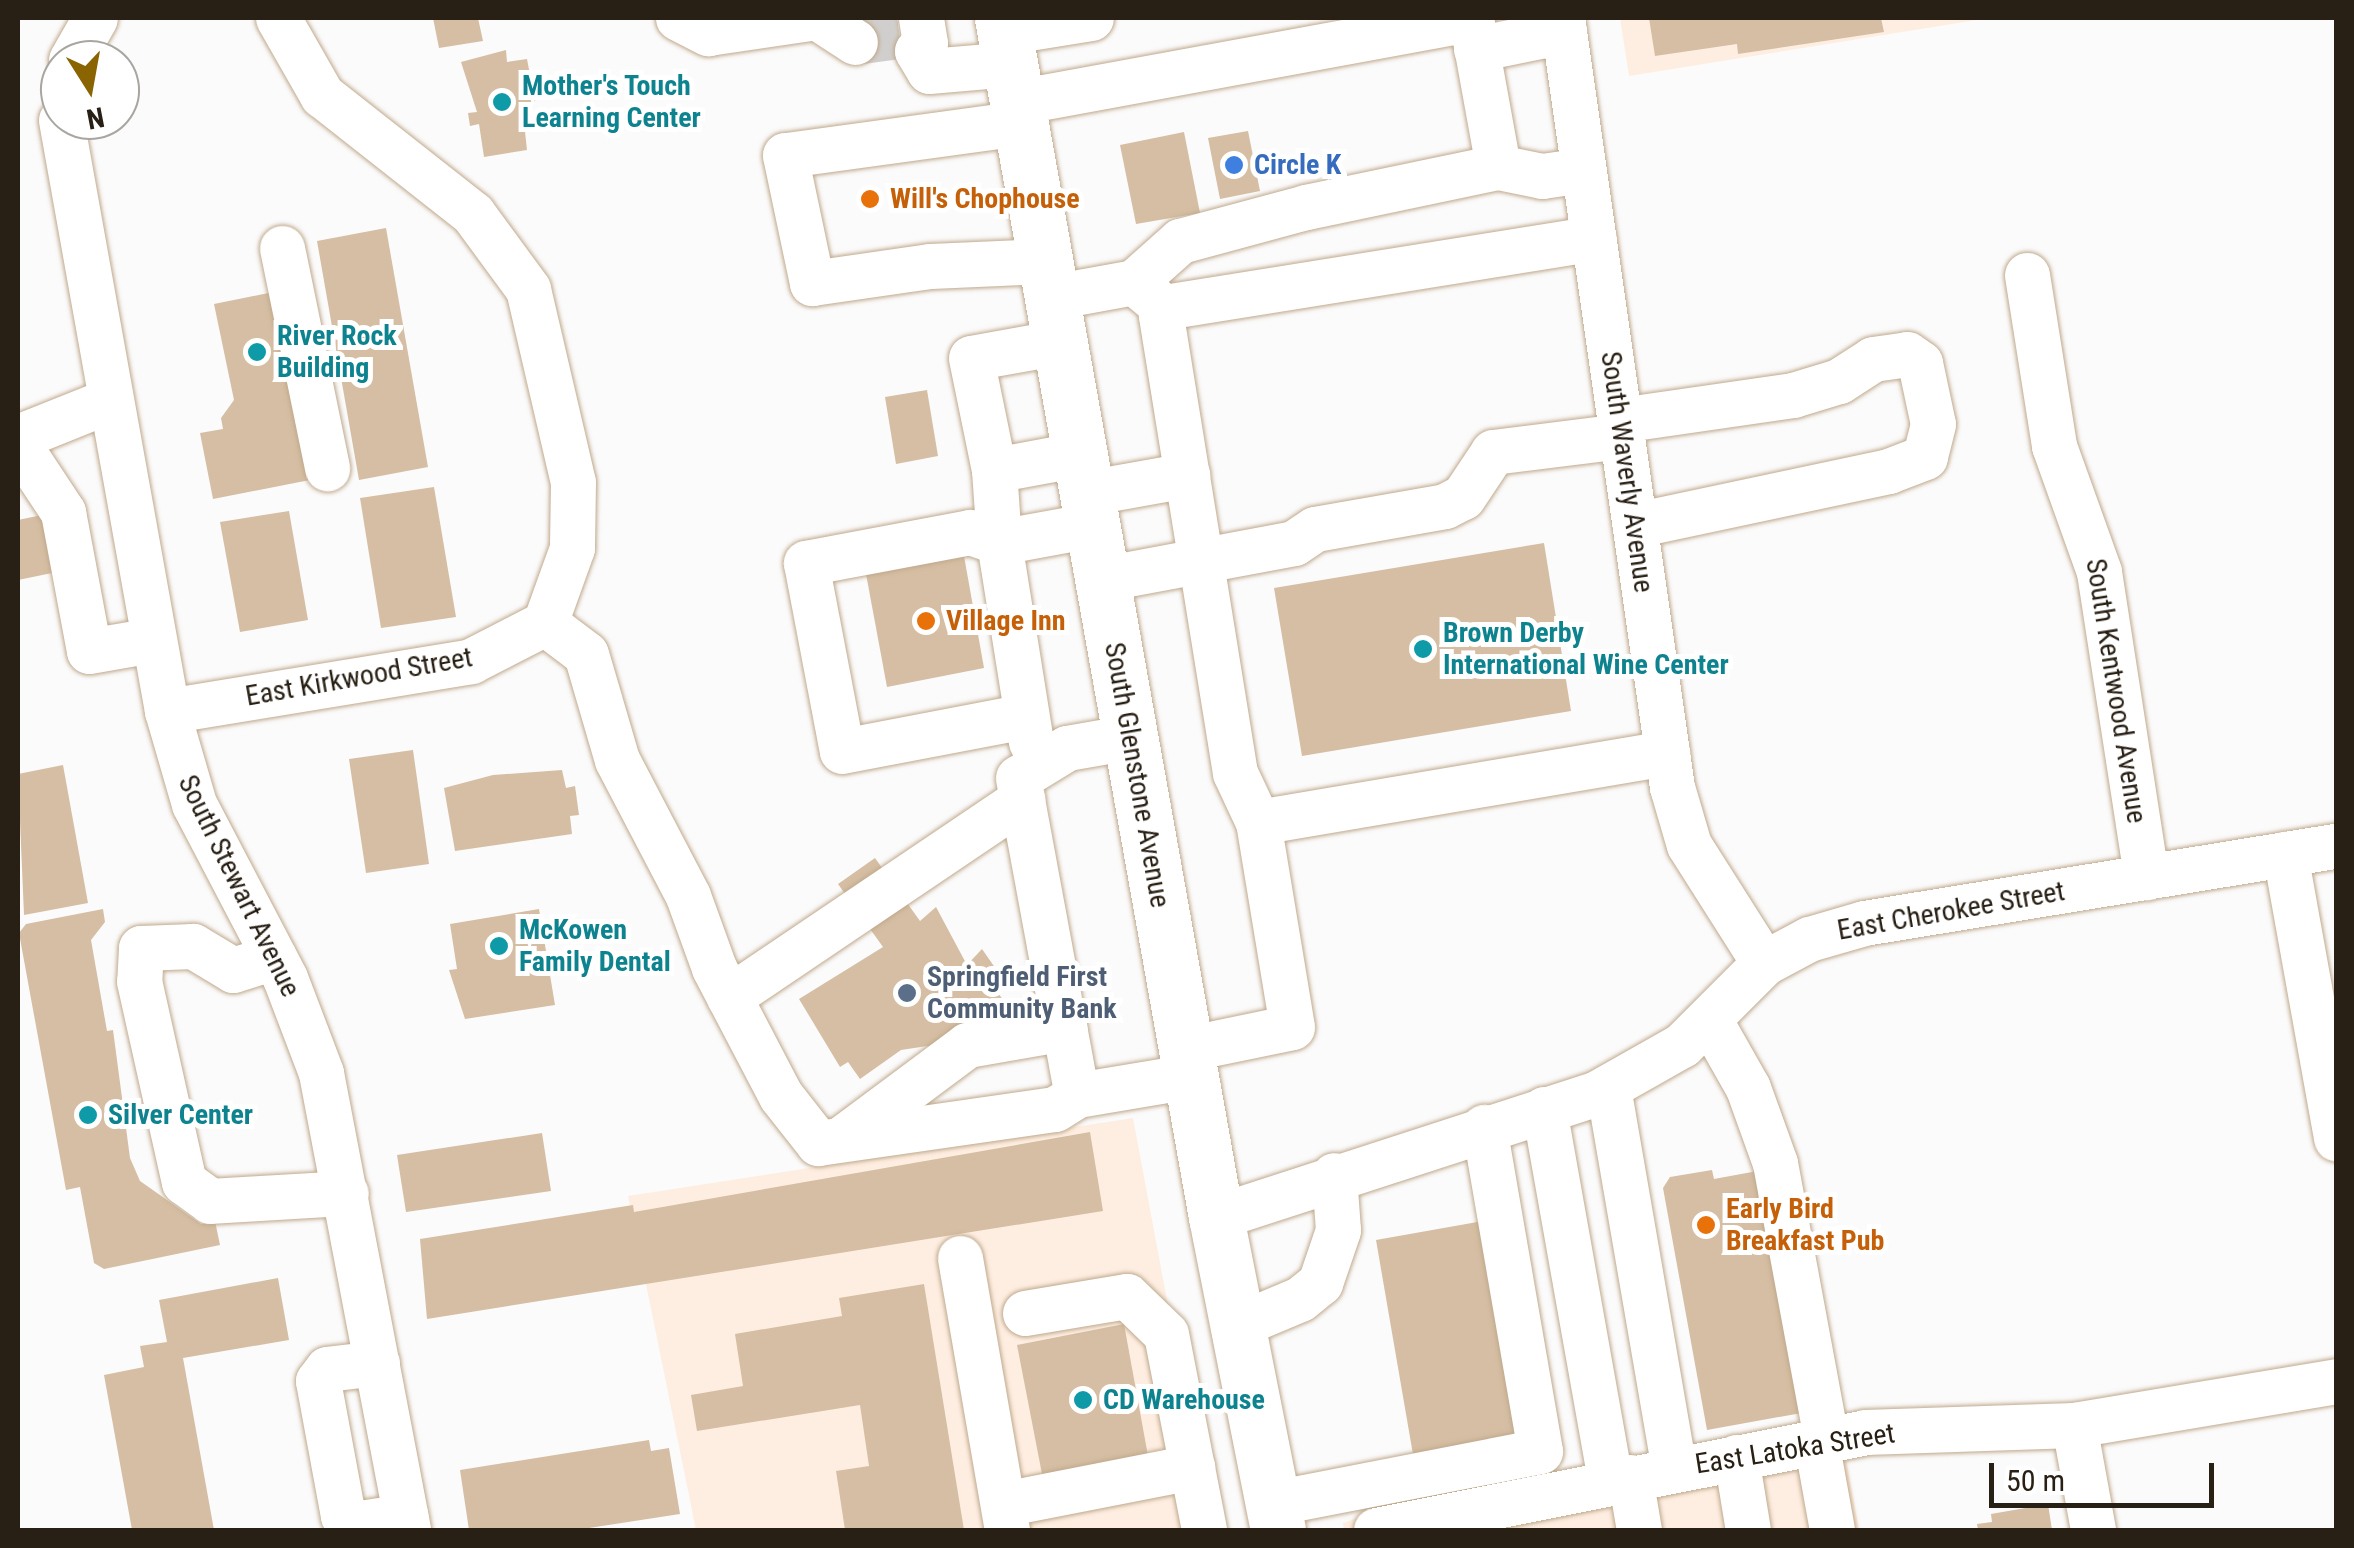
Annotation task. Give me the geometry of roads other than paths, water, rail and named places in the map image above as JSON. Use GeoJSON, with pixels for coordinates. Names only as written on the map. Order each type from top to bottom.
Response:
{"type":"FeatureCollection","features":[{"type":"Feature","properties":{"kind":"main road","name":"South Glenstone Avenue"},"geometry":{"type":"LineString","coordinates":[[1010,68],[1216,1217],[1276,1517]]}},
{"type":"Feature","properties":{"kind":"street"},"geometry":{"type":"LineString","coordinates":[[82,40],[94,18]]}},
{"type":"Feature","properties":{"kind":"street"},"geometry":{"type":"LineString","coordinates":[[278,18],[322,95],[472,214],[528,288],[573,482],[572,548],[545,623],[586,654],[617,760],[688,896],[729,997],[782,1096],[818,1143],[1054,1109],[1077,1096],[1292,1028],[1258,822],[1236,774],[1161,315],[1150,296]]}},
{"type":"Feature","properties":{"kind":"street"},"geometry":{"type":"LineString","coordinates":[[678,18],[708,33],[790,19],[854,42]]}},
{"type":"Feature","properties":{"kind":"street"},"geometry":{"type":"LineString","coordinates":[[1090,18],[1010,68],[906,142],[875,139],[785,155],[812,283],[955,265],[1052,300],[1150,296],[1594,238]]}},
{"type":"Feature","properties":{"kind":"street"},"geometry":{"type":"LineString","coordinates":[[917,21],[925,43],[917,51],[929,71],[1563,24]]}},
{"type":"Feature","properties":{"kind":"street","name":"South Waverly Avenue"},"geometry":{"type":"LineString","coordinates":[[1563,24],[1667,753],[1689,846],[1764,963]]}},
{"type":"Feature","properties":{"kind":"street"},"geometry":{"type":"LineString","coordinates":[[1473,29],[1498,167]]}},
{"type":"Feature","properties":{"kind":"street","name":"South Stewart Avenue"},"geometry":{"type":"LineString","coordinates":[[65,140],[108,400],[166,711],[194,804],[274,957],[321,1073],[406,1523]]}},
{"type":"Feature","properties":{"kind":"street"},"geometry":{"type":"LineString","coordinates":[[1150,296],[1180,241],[1306,206],[1498,167],[1542,176],[1584,170]]}},
{"type":"Feature","properties":{"kind":"street"},"geometry":{"type":"LineString","coordinates":[[282,248],[326,468]]}},
{"type":"Feature","properties":{"kind":"street","name":"South Kentwood Avenue"},"geometry":{"type":"LineString","coordinates":[[2027,275],[2054,446],[2099,572],[2146,877]]}},
{"type":"Feature","properties":{"kind":"street"},"geometry":{"type":"LineString","coordinates":[[1052,300],[971,358],[994,470],[999,542],[1077,1096]]}},
{"type":"Feature","properties":{"kind":"street"},"geometry":{"type":"LineString","coordinates":[[1102,578],[1294,543],[1315,529],[1445,506],[1463,497],[1494,452],[1793,394],[1839,380],[1874,359],[1907,354],[1920,363],[1933,424],[1925,457],[1889,471],[1635,524]]}},
{"type":"Feature","properties":{"kind":"street"},"geometry":{"type":"LineString","coordinates":[[108,400],[18,441],[63,512],[88,652],[153,640]]}},
{"type":"Feature","properties":{"kind":"street"},"geometry":{"type":"LineString","coordinates":[[994,470],[1086,491]]}},
{"type":"Feature","properties":{"kind":"street"},"geometry":{"type":"LineString","coordinates":[[1025,716],[842,751],[806,563],[970,532],[999,542],[1086,491],[1187,475]]}},
{"type":"Feature","properties":{"kind":"street","name":"East Kirkwood Street"},"geometry":{"type":"LineString","coordinates":[[166,711],[470,661],[545,623]]}},
{"type":"Feature","properties":{"kind":"street"},"geometry":{"type":"LineString","coordinates":[[729,997],[1032,781],[1067,748],[1130,737]]}},
{"type":"Feature","properties":{"kind":"street"},"geometry":{"type":"LineString","coordinates":[[1258,822],[1667,753]]}},
{"type":"Feature","properties":{"kind":"street","name":"East Cherokee Street"},"geometry":{"type":"LineString","coordinates":[[1216,1217],[1608,1087],[1682,1045],[1764,963],[1810,939],[1864,923],[2336,846]]}},
{"type":"Feature","properties":{"kind":"street"},"geometry":{"type":"LineString","coordinates":[[2285,854],[2336,1138]]}},
{"type":"Feature","properties":{"kind":"street"},"geometry":{"type":"LineString","coordinates":[[274,957],[233,970],[193,946],[141,948],[139,982],[184,1182],[210,1201],[346,1192]]}},
{"type":"Feature","properties":{"kind":"street"},"geometry":{"type":"LineString","coordinates":[[1709,1019],[1748,1088],[1775,1163],[1832,1530]]}},
{"type":"Feature","properties":{"kind":"street"},"geometry":{"type":"LineString","coordinates":[[840,1140],[967,1045],[1065,1028]]}},
{"type":"Feature","properties":{"kind":"street"},"geometry":{"type":"LineString","coordinates":[[1608,1087],[1674,1469]]}},
{"type":"Feature","properties":{"kind":"street"},"geometry":{"type":"LineString","coordinates":[[1544,1108],[1620,1479],[1639,1530]]}},
{"type":"Feature","properties":{"kind":"street"},"geometry":{"type":"LineString","coordinates":[[1276,1517],[1540,1451],[1484,1127]]}},
{"type":"Feature","properties":{"kind":"street"},"geometry":{"type":"LineString","coordinates":[[1238,1325],[1300,1299],[1320,1283],[1338,1230],[1334,1175]]}},
{"type":"Feature","properties":{"kind":"street"},"geometry":{"type":"LineString","coordinates":[[960,1258],[1005,1517],[1192,1467]]}},
{"type":"Feature","properties":{"kind":"street"},"geometry":{"type":"LineString","coordinates":[[1025,1313],[1126,1296],[1166,1334],[1204,1530]]}},
{"type":"Feature","properties":{"kind":"street"},"geometry":{"type":"LineString","coordinates":[[377,1363],[326,1369],[318,1381],[343,1516],[360,1523],[406,1523]]}},
{"type":"Feature","properties":{"kind":"street","name":"East Latoka Street"},"geometry":{"type":"LineString","coordinates":[[1382,1530],[1865,1432],[2074,1425],[2336,1381]]}},
{"type":"Feature","properties":{"kind":"street"},"geometry":{"type":"LineString","coordinates":[[2074,1425],[2093,1530]]}},
{"type":"Feature","properties":{"kind":"street"},"geometry":{"type":"LineString","coordinates":[[1736,1457],[1748,1530]]}},
{"type":"Feature","properties":{"kind":"tunnel"},"geometry":{"type":"LineString","coordinates":[[855,42],[900,36]]}},
{"type":"Feature","properties":{"kind":"place","name":"Mother's Touch Learning Center"},"geometry":{"type":"Point","coordinates":[502,102]}},
{"type":"Feature","properties":{"kind":"place","name":"Circle K"},"geometry":{"type":"Point","coordinates":[1234,165]}},
{"type":"Feature","properties":{"kind":"place","name":"Will's Chophouse"},"geometry":{"type":"Point","coordinates":[870,199]}},
{"type":"Feature","properties":{"kind":"place","name":"River Rock Building"},"geometry":{"type":"Point","coordinates":[257,352]}},
{"type":"Feature","properties":{"kind":"place","name":"Village Inn"},"geometry":{"type":"Point","coordinates":[926,621]}},
{"type":"Feature","properties":{"kind":"place","name":"Brown Derby International Wine Center"},"geometry":{"type":"Point","coordinates":[1423,649]}},
{"type":"Feature","properties":{"kind":"place","name":"McKowen Family Dental"},"geometry":{"type":"Point","coordinates":[499,946]}},
{"type":"Feature","properties":{"kind":"place","name":"Springfield First Community Bank"},"geometry":{"type":"Point","coordinates":[907,993]}},
{"type":"Feature","properties":{"kind":"place","name":"Silver Center"},"geometry":{"type":"Point","coordinates":[88,1115]}},
{"type":"Feature","properties":{"kind":"place","name":"Early Bird Breakfast Pub"},"geometry":{"type":"Point","coordinates":[1706,1225]}},
{"type":"Feature","properties":{"kind":"place","name":"CD Warehouse"},"geometry":{"type":"Point","coordinates":[1083,1400]}}]}
